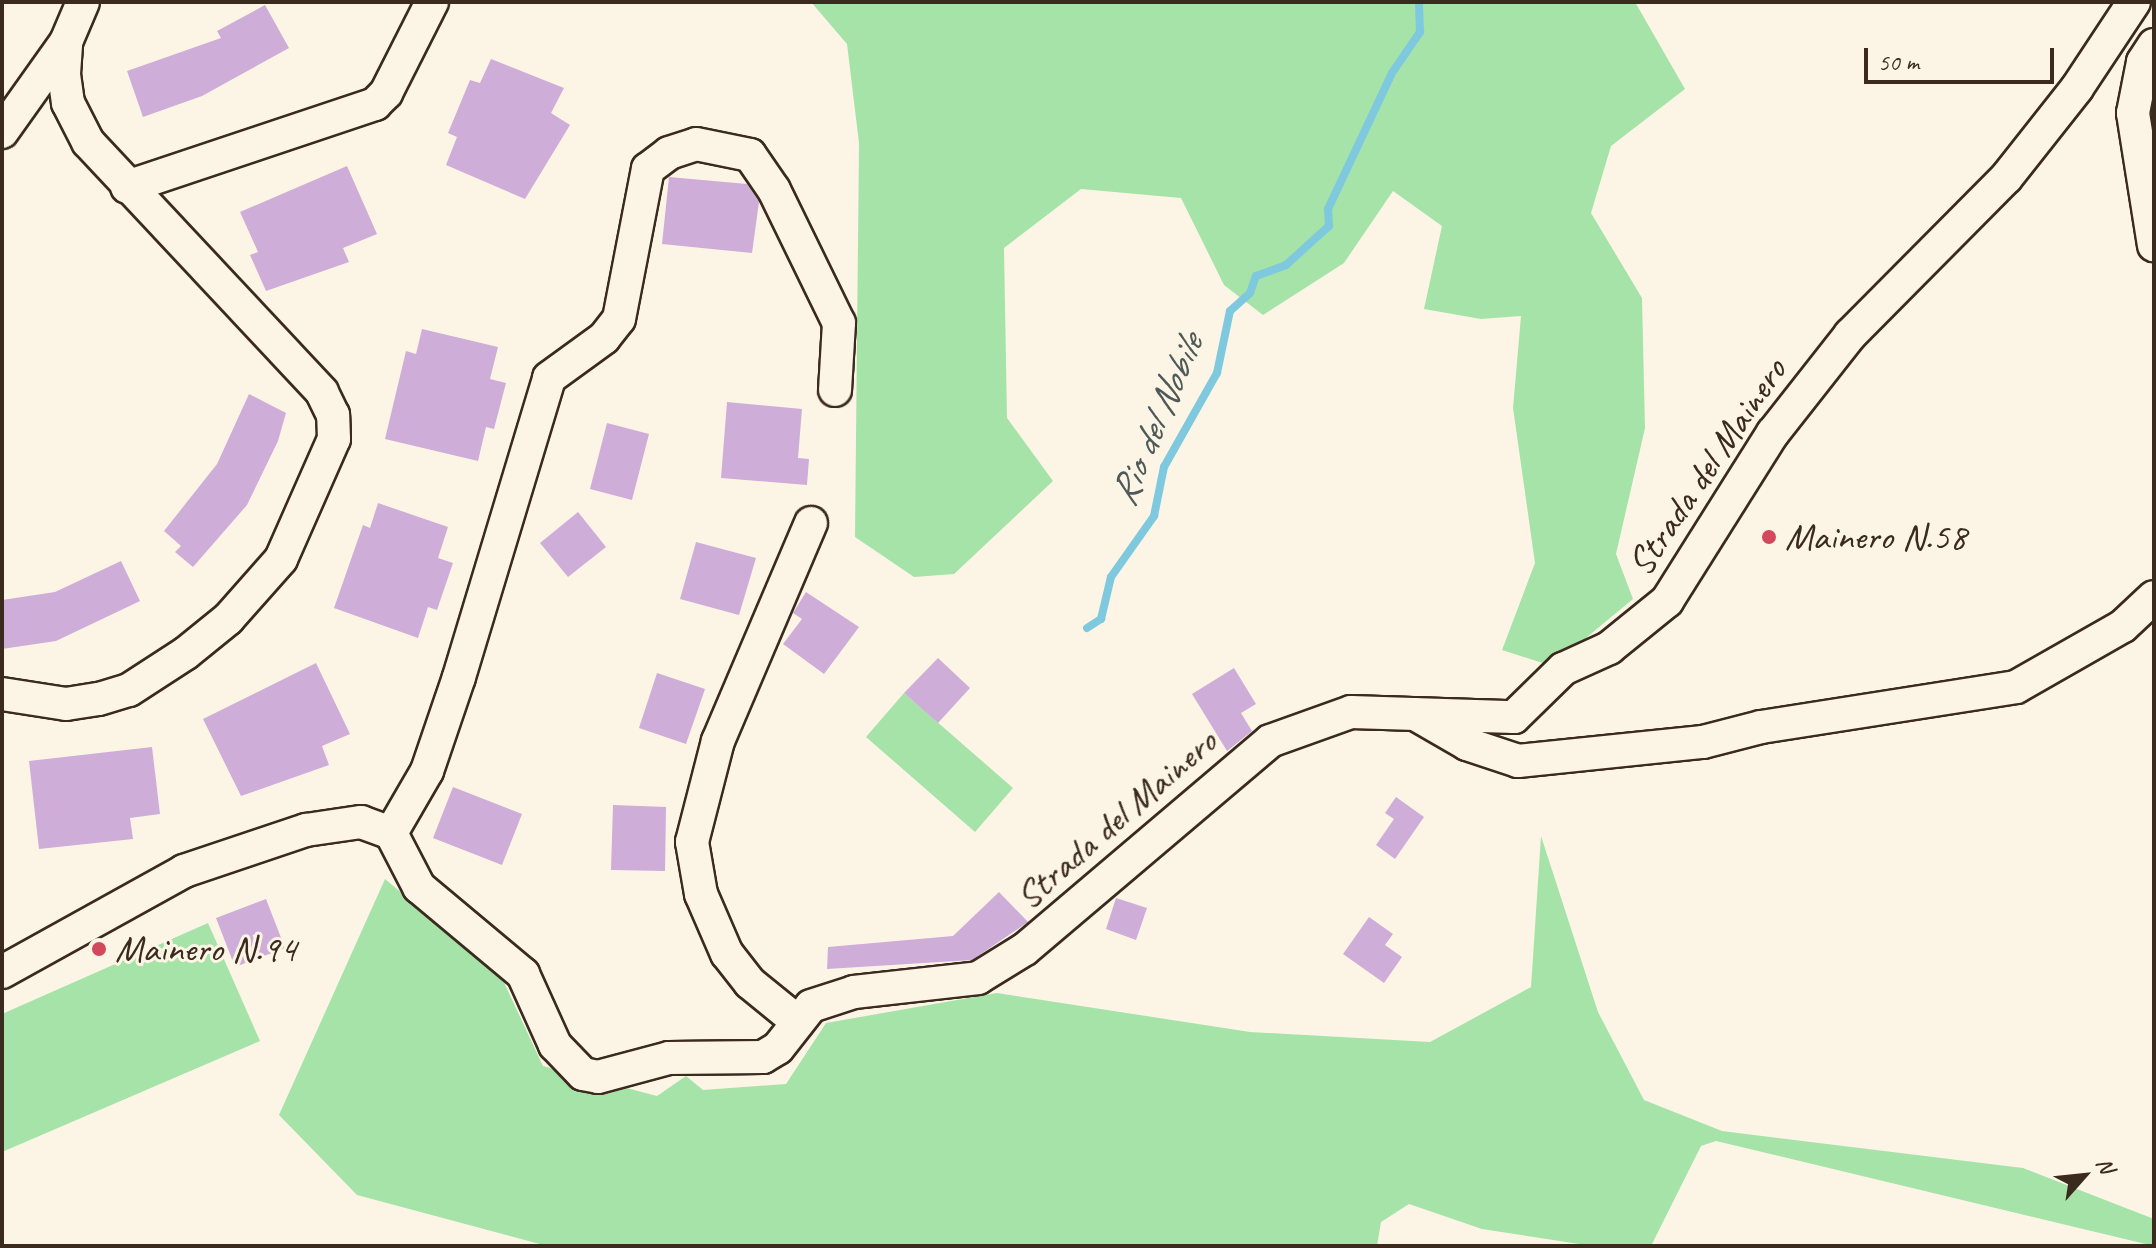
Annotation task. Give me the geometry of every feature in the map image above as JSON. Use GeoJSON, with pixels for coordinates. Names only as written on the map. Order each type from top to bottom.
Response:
{"type":"FeatureCollection","features":[{"type":"Feature","properties":{"kind":"street"},"geometry":{"type":"LineString","coordinates":[[2,132],[66,42],[83,2]]}},
{"type":"Feature","properties":{"kind":"street"},"geometry":{"type":"LineString","coordinates":[[127,187],[375,104],[386,93],[432,2]]}},
{"type":"Feature","properties":{"kind":"street","name":"Strada del Mainero"},"geometry":{"type":"LineString","coordinates":[[391,833],[419,887],[523,974],[555,1045],[583,1074],[598,1077],[669,1058],[763,1057],[778,1048],[811,1006],[854,992],[978,978],[1025,949],[1270,741],[1351,712],[1412,711],[1514,717],[1563,669],[1609,648],[1667,601],[1773,433],[1850,335],[2006,178],[2077,88],[2134,2]]}},
{"type":"Feature","properties":{"kind":"street"},"geometry":{"type":"LineString","coordinates":[[2,694],[66,704],[99,699],[129,690],[186,653],[228,619],[281,559],[334,439],[333,415],[322,392],[88,142],[68,103],[66,42]]}},
{"type":"Feature","properties":{"kind":"street"},"geometry":{"type":"LineString","coordinates":[[2154,45],[2143,62],[2133,113],[2154,245]]}},
{"type":"Feature","properties":{"kind":"street"},"geometry":{"type":"LineString","coordinates":[[2,972],[184,871],[306,830],[361,822],[391,833],[427,771],[459,677],[549,378],[604,338],[619,319],[648,169],[669,153],[696,144],[750,155],[774,190],[839,323],[835,390]]}},
{"type":"Feature","properties":{"kind":"street"},"geometry":{"type":"LineString","coordinates":[[798,1022],[750,983],[727,954],[701,894],[692,842],[718,741],[811,523]]}},
{"type":"Feature","properties":{"kind":"street"},"geometry":{"type":"LineString","coordinates":[[1412,711],[1467,744],[1518,761],[1703,742],[1761,727],[2016,687],[2123,626],[2154,597]]}},
{"type":"Feature","properties":{"kind":"green space"},"geometry":{"type":"Polygon","coordinates":[[[811,2],[1635,2],[1685,89],[1611,146],[1591,213],[1642,298],[1645,428],[1616,554],[1633,599],[1552,666],[1502,650],[1535,563],[1513,408],[1521,316],[1481,319],[1424,309],[1442,226],[1393,191],[1344,263],[1263,315],[1224,285],[1181,198],[1081,189],[1004,248],[1007,418],[1053,481],[954,574],[914,577],[855,537],[859,143],[847,44],[811,2]]]}},
{"type":"Feature","properties":{"kind":"green space"},"geometry":{"type":"Polygon","coordinates":[[[904,693],[1013,788],[975,832],[866,737],[904,693]]]}},
{"type":"Feature","properties":{"kind":"green space"},"geometry":{"type":"Polygon","coordinates":[[[1541,836],[1598,1012],[1644,1100],[1722,1131],[2023,1168],[2154,1219],[2154,1246],[1716,1141],[1701,1146],[1651,1246],[1592,1246],[1482,1229],[1409,1204],[1381,1222],[1377,1246],[547,1246],[357,1195],[279,1115],[385,879],[501,976],[543,1066],[657,1096],[686,1076],[703,1090],[786,1084],[826,1023],[997,993],[1250,1032],[1430,1042],[1531,987],[1541,836]]]}},
{"type":"Feature","properties":{"kind":"green space"},"geometry":{"type":"Polygon","coordinates":[[[208,923],[260,1041],[2,1152],[2,1014],[208,923]]]}},
{"type":"Feature","properties":{"kind":"building"},"geometry":{"type":"Polygon","coordinates":[[[265,5],[289,48],[202,96],[143,117],[127,71],[221,38],[217,31],[265,5]]]}},
{"type":"Feature","properties":{"kind":"building"},"geometry":{"type":"Polygon","coordinates":[[[491,59],[564,88],[551,113],[570,125],[525,199],[446,165],[457,137],[448,133],[470,80],[480,83],[491,59]]]}},
{"type":"Feature","properties":{"kind":"building"},"geometry":{"type":"Polygon","coordinates":[[[347,166],[377,234],[343,248],[349,262],[266,291],[250,255],[258,252],[240,212],[347,166]]]}},
{"type":"Feature","properties":{"kind":"building"},"geometry":{"type":"Polygon","coordinates":[[[669,177],[747,184],[759,202],[752,253],[662,244],[669,177]]]}},
{"type":"Feature","properties":{"kind":"building"},"geometry":{"type":"Polygon","coordinates":[[[422,329],[498,347],[490,379],[506,383],[494,429],[486,427],[478,461],[385,439],[406,351],[416,354],[422,329]]]}},
{"type":"Feature","properties":{"kind":"building"},"geometry":{"type":"Polygon","coordinates":[[[249,394],[286,413],[278,441],[247,505],[193,567],[175,552],[181,546],[164,531],[217,464],[249,394]]]}},
{"type":"Feature","properties":{"kind":"building"},"geometry":{"type":"Polygon","coordinates":[[[727,402],[802,409],[798,458],[809,459],[807,485],[721,478],[727,402]]]}},
{"type":"Feature","properties":{"kind":"building"},"geometry":{"type":"Polygon","coordinates":[[[607,423],[649,434],[632,500],[590,489],[607,423]]]}},
{"type":"Feature","properties":{"kind":"building"},"geometry":{"type":"Polygon","coordinates":[[[378,503],[448,527],[438,558],[453,563],[437,610],[428,607],[418,638],[334,608],[363,525],[370,528],[378,503]]]}},
{"type":"Feature","properties":{"kind":"building"},"geometry":{"type":"Polygon","coordinates":[[[578,512],[606,547],[568,577],[540,543],[578,512]]]}},
{"type":"Feature","properties":{"kind":"building"},"geometry":{"type":"Polygon","coordinates":[[[696,542],[756,558],[739,615],[680,599],[696,542]]]}},
{"type":"Feature","properties":{"kind":"building"},"geometry":{"type":"Polygon","coordinates":[[[121,561],[140,601],[56,641],[2,649],[2,600],[55,592],[121,561]]]}},
{"type":"Feature","properties":{"kind":"building"},"geometry":{"type":"Polygon","coordinates":[[[806,592],[859,627],[824,674],[783,644],[802,619],[793,613],[806,592]]]}},
{"type":"Feature","properties":{"kind":"building"},"geometry":{"type":"Polygon","coordinates":[[[938,658],[970,688],[938,723],[904,693],[938,658]]]}},
{"type":"Feature","properties":{"kind":"building"},"geometry":{"type":"Polygon","coordinates":[[[316,663],[350,734],[322,746],[329,765],[241,796],[203,719],[316,663]]]}},
{"type":"Feature","properties":{"kind":"building"},"geometry":{"type":"Polygon","coordinates":[[[1234,668],[1256,704],[1241,713],[1252,731],[1227,751],[1192,694],[1234,668]]]}},
{"type":"Feature","properties":{"kind":"building"},"geometry":{"type":"Polygon","coordinates":[[[657,673],[705,689],[686,744],[639,728],[657,673]]]}},
{"type":"Feature","properties":{"kind":"building"},"geometry":{"type":"Polygon","coordinates":[[[152,747],[160,814],[130,818],[133,839],[39,849],[29,761],[152,747]]]}},
{"type":"Feature","properties":{"kind":"building"},"geometry":{"type":"Polygon","coordinates":[[[453,787],[522,814],[502,865],[433,838],[453,787]]]}},
{"type":"Feature","properties":{"kind":"building"},"geometry":{"type":"Polygon","coordinates":[[[1396,797],[1424,817],[1395,859],[1376,845],[1394,819],[1385,813],[1396,797]]]}},
{"type":"Feature","properties":{"kind":"building"},"geometry":{"type":"Polygon","coordinates":[[[613,805],[666,807],[665,871],[611,870],[613,805]]]}},
{"type":"Feature","properties":{"kind":"building"},"geometry":{"type":"Polygon","coordinates":[[[999,892],[1028,922],[972,960],[827,969],[828,947],[953,936],[999,892]]]}},
{"type":"Feature","properties":{"kind":"building"},"geometry":{"type":"Polygon","coordinates":[[[1116,898],[1147,908],[1136,940],[1106,929],[1116,898]]]}},
{"type":"Feature","properties":{"kind":"building"},"geometry":{"type":"Polygon","coordinates":[[[266,899],[285,948],[235,967],[216,918],[266,899]]]}},
{"type":"Feature","properties":{"kind":"building"},"geometry":{"type":"Polygon","coordinates":[[[1369,917],[1393,934],[1385,945],[1402,957],[1384,983],[1343,954],[1369,917]]]}},
{"type":"Feature","properties":{"kind":"waterway","name":"Rio del Nobile"},"geometry":{"type":"LineString","coordinates":[[1087,628],[1101,619],[1111,577],[1154,516],[1164,467],[1217,373],[1230,311],[1250,293],[1256,276],[1286,265],[1329,226],[1328,209],[1392,73],[1420,32],[1419,2]]}},
{"type":"Feature","properties":{"kind":"place","name":"Mainero N.58"},"geometry":{"type":"Point","coordinates":[1769,537]}},
{"type":"Feature","properties":{"kind":"place","name":"Mainero N.94"},"geometry":{"type":"Point","coordinates":[99,949]}}]}
